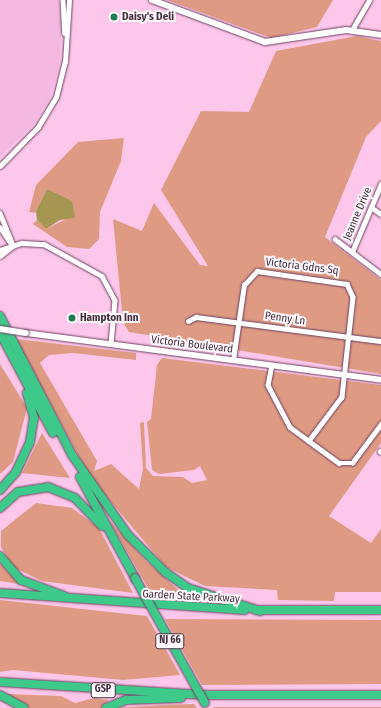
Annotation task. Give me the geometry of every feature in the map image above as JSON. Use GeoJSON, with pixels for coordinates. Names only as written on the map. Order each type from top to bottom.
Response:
{"type":"FeatureCollection","features":[{"type":"Feature","properties":{"kind":"highway","name":"NJ 66"},"geometry":{"type":"LineString","coordinates":[[0,316],[69,456]]}},
{"type":"Feature","properties":{"kind":"highway","name":"NJ 66"},"geometry":{"type":"LineString","coordinates":[[0,333],[69,456],[114,541],[207,703]]}},
{"type":"Feature","properties":{"kind":"highway"},"geometry":{"type":"LineString","coordinates":[[0,341],[28,396],[34,418],[26,454],[0,490]]}},
{"type":"Feature","properties":{"kind":"highway"},"geometry":{"type":"LineString","coordinates":[[58,431],[106,508],[165,572],[203,595],[260,611]]}},
{"type":"Feature","properties":{"kind":"highway"},"geometry":{"type":"LineString","coordinates":[[0,508],[23,490],[56,489],[83,505],[114,541]]}},
{"type":"Feature","properties":{"kind":"highway"},"geometry":{"type":"LineString","coordinates":[[0,556],[8,569],[26,583],[82,601]]}},
{"type":"Feature","properties":{"kind":"highway","name":"Garden State Parkway"},"geometry":{"type":"LineString","coordinates":[[0,593],[82,601],[260,611],[381,610]]}},
{"type":"Feature","properties":{"kind":"highway","name":"GSP"},"geometry":{"type":"LineString","coordinates":[[0,682],[207,703],[381,695]]}},
{"type":"Feature","properties":{"kind":"highway"},"geometry":{"type":"LineString","coordinates":[[0,695],[24,708]]}},
{"type":"Feature","properties":{"kind":"highway"},"geometry":{"type":"LineString","coordinates":[[106,708],[130,700],[207,703]]}},
{"type":"Feature","properties":{"kind":"street"},"geometry":{"type":"LineString","coordinates":[[63,0],[67,40]]}},
{"type":"Feature","properties":{"kind":"street"},"geometry":{"type":"LineString","coordinates":[[0,166],[38,127],[54,102],[63,77],[69,0]]}},
{"type":"Feature","properties":{"kind":"street"},"geometry":{"type":"LineString","coordinates":[[152,0],[265,42],[352,30],[381,35]]}},
{"type":"Feature","properties":{"kind":"street"},"geometry":{"type":"LineString","coordinates":[[352,30],[369,0]]}},
{"type":"Feature","properties":{"kind":"street","name":"Jeanne Drive"},"geometry":{"type":"LineString","coordinates":[[352,252],[381,184]]}},
{"type":"Feature","properties":{"kind":"street"},"geometry":{"type":"LineString","coordinates":[[371,207],[381,214]]}},
{"type":"Feature","properties":{"kind":"street"},"geometry":{"type":"LineString","coordinates":[[0,213],[13,246]]}},
{"type":"Feature","properties":{"kind":"street"},"geometry":{"type":"LineString","coordinates":[[0,227],[13,246]]}},
{"type":"Feature","properties":{"kind":"street"},"geometry":{"type":"LineString","coordinates":[[335,239],[381,274]]}},
{"type":"Feature","properties":{"kind":"street"},"geometry":{"type":"LineString","coordinates":[[0,250],[29,242],[47,244],[102,276],[115,300],[111,344]]}},
{"type":"Feature","properties":{"kind":"street"},"geometry":{"type":"LineString","coordinates":[[0,256],[13,246]]}},
{"type":"Feature","properties":{"kind":"street","name":"Victoria Gdns Sq"},"geometry":{"type":"LineString","coordinates":[[234,360],[247,278],[257,271],[272,271],[347,284],[353,297],[342,397],[309,442]]}},
{"type":"Feature","properties":{"kind":"street","name":"Penny Ln"},"geometry":{"type":"LineString","coordinates":[[188,321],[196,317],[381,341]]}},
{"type":"Feature","properties":{"kind":"street","name":"Victoria Boulevard"},"geometry":{"type":"LineString","coordinates":[[0,329],[272,364],[381,380]]}},
{"type":"Feature","properties":{"kind":"street"},"geometry":{"type":"LineString","coordinates":[[272,364],[268,385],[272,396],[290,427],[340,464],[348,465],[381,424]]}},
{"type":"Feature","properties":{"kind":"shaded area"},"geometry":{"type":"Polygon","coordinates":[[[0,0],[59,0],[61,37],[59,68],[49,100],[34,124],[0,157],[0,0]]]}},
{"type":"Feature","properties":{"kind":"shaded area"},"geometry":{"type":"Polygon","coordinates":[[[167,0],[333,0],[317,27],[271,38],[167,0]]]}},
{"type":"Feature","properties":{"kind":"shaded area"},"geometry":{"type":"Polygon","coordinates":[[[357,36],[381,41],[381,121],[366,137],[325,237],[381,280],[381,374],[129,332],[123,322],[113,219],[142,231],[154,203],[200,265],[208,266],[161,190],[201,111],[249,112],[276,51],[357,36]]]}},
{"type":"Feature","properties":{"kind":"shaded area"},"geometry":{"type":"Polygon","coordinates":[[[124,138],[121,161],[100,212],[99,239],[89,249],[67,247],[33,224],[37,220],[46,229],[66,219],[58,196],[47,189],[35,213],[29,212],[36,185],[78,142],[124,138]]]}},
{"type":"Feature","properties":{"kind":"shaded area"},"geometry":{"type":"Polygon","coordinates":[[[47,189],[72,201],[75,218],[60,220],[46,229],[37,220],[36,211],[47,189]]]}},
{"type":"Feature","properties":{"kind":"shaded area"},"geometry":{"type":"Polygon","coordinates":[[[16,339],[136,353],[136,360],[73,353],[49,355],[40,363],[97,461],[94,471],[111,464],[139,489],[143,469],[140,423],[144,422],[146,468],[153,476],[183,477],[192,483],[207,480],[200,466],[194,470],[159,474],[152,470],[147,422],[151,419],[157,365],[162,358],[381,385],[381,443],[329,516],[371,543],[381,529],[381,592],[335,592],[334,601],[278,600],[277,590],[205,586],[166,567],[90,477],[16,339]]]}},
{"type":"Feature","properties":{"kind":"shaded area"},"geometry":{"type":"Polygon","coordinates":[[[0,364],[27,408],[13,462],[0,474],[0,364]]]}},
{"type":"Feature","properties":{"kind":"shaded area"},"geometry":{"type":"Polygon","coordinates":[[[42,433],[70,478],[22,473],[42,433]]]}},
{"type":"Feature","properties":{"kind":"shaded area"},"geometry":{"type":"Polygon","coordinates":[[[36,503],[72,508],[99,528],[133,593],[42,581],[13,567],[1,547],[1,531],[36,503]]]}},
{"type":"Feature","properties":{"kind":"shaded area"},"geometry":{"type":"Polygon","coordinates":[[[109,520],[146,561],[183,594],[151,593],[109,520]]]}},
{"type":"Feature","properties":{"kind":"shaded area"},"geometry":{"type":"Polygon","coordinates":[[[0,564],[19,584],[0,581],[0,564]]]}},
{"type":"Feature","properties":{"kind":"shaded area"},"geometry":{"type":"Polygon","coordinates":[[[0,600],[147,616],[180,675],[123,680],[13,670],[0,672],[0,600]]]}},
{"type":"Feature","properties":{"kind":"shaded area"},"geometry":{"type":"Polygon","coordinates":[[[165,619],[381,620],[381,684],[202,685],[165,619]]]}},
{"type":"Feature","properties":{"kind":"shaded area"},"geometry":{"type":"Polygon","coordinates":[[[6,694],[61,696],[75,703],[94,698],[109,700],[101,708],[30,708],[6,694]]]}},
{"type":"Feature","properties":{"kind":"shaded area"},"geometry":{"type":"Polygon","coordinates":[[[194,704],[197,708],[116,708],[163,705],[194,704]]]}},
{"type":"Feature","properties":{"kind":"shaded area"},"geometry":{"type":"Polygon","coordinates":[[[213,707],[381,707],[381,708],[214,708],[213,707]]]}},
{"type":"Feature","properties":{"kind":"place","name":"Daisy's Deli"},"geometry":{"type":"Point","coordinates":[114,17]}},
{"type":"Feature","properties":{"kind":"place","name":"Hampton Inn"},"geometry":{"type":"Point","coordinates":[72,318]}}]}
